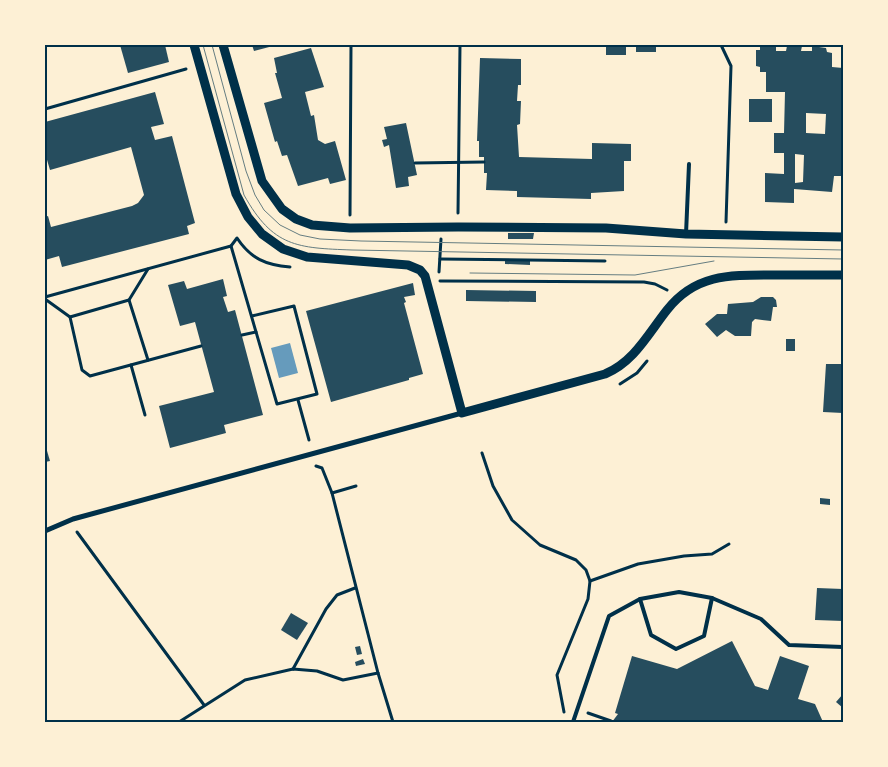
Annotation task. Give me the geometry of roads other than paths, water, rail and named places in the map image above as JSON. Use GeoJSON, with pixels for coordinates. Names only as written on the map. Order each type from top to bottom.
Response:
{"type":"FeatureCollection","features":[{"type":"Feature","properties":{"kind":"street"},"geometry":{"type":"LineString","coordinates":[[194,45],[236,194],[255,226],[270,241],[290,252],[321,259],[408,265],[425,276],[462,413]]}},
{"type":"Feature","properties":{"kind":"street"},"geometry":{"type":"LineString","coordinates":[[223,45],[259,171],[271,197],[288,215],[312,225],[350,228],[458,226],[606,228],[686,234],[843,237]]}},
{"type":"Feature","properties":{"kind":"street"},"geometry":{"type":"LineString","coordinates":[[45,531],[73,519],[605,374],[620,368],[632,357],[678,297],[693,287],[720,276],[843,274]]}},
{"type":"Feature","properties":{"kind":"lane"},"geometry":{"type":"LineString","coordinates":[[686,234],[688,164]]}},
{"type":"Feature","properties":{"kind":"lane"},"geometry":{"type":"LineString","coordinates":[[573,722],[610,616],[640,599],[679,592],[712,598],[761,619],[789,645],[843,647]]}},
{"type":"Feature","properties":{"kind":"lane"},"geometry":{"type":"LineString","coordinates":[[640,599],[651,635],[676,649],[704,636],[712,598]]}},
{"type":"Feature","properties":{"kind":"water"},"geometry":{"type":"Polygon","coordinates":[[[290,343],[298,373],[279,378],[271,348],[290,343]]]}},
{"type":"Feature","properties":{"kind":"tram line"},"geometry":{"type":"LineString","coordinates":[[203,45],[244,195],[265,225],[276,235],[288,241],[316,248],[352,250],[843,259]]}},
{"type":"Feature","properties":{"kind":"tram line"},"geometry":{"type":"LineString","coordinates":[[212,45],[246,171],[255,195],[264,210],[280,225],[300,235],[320,239],[361,241],[843,250]]}},
{"type":"Feature","properties":{"kind":"tram line"},"geometry":{"type":"LineString","coordinates":[[470,273],[635,275],[714,261]]}}]}
